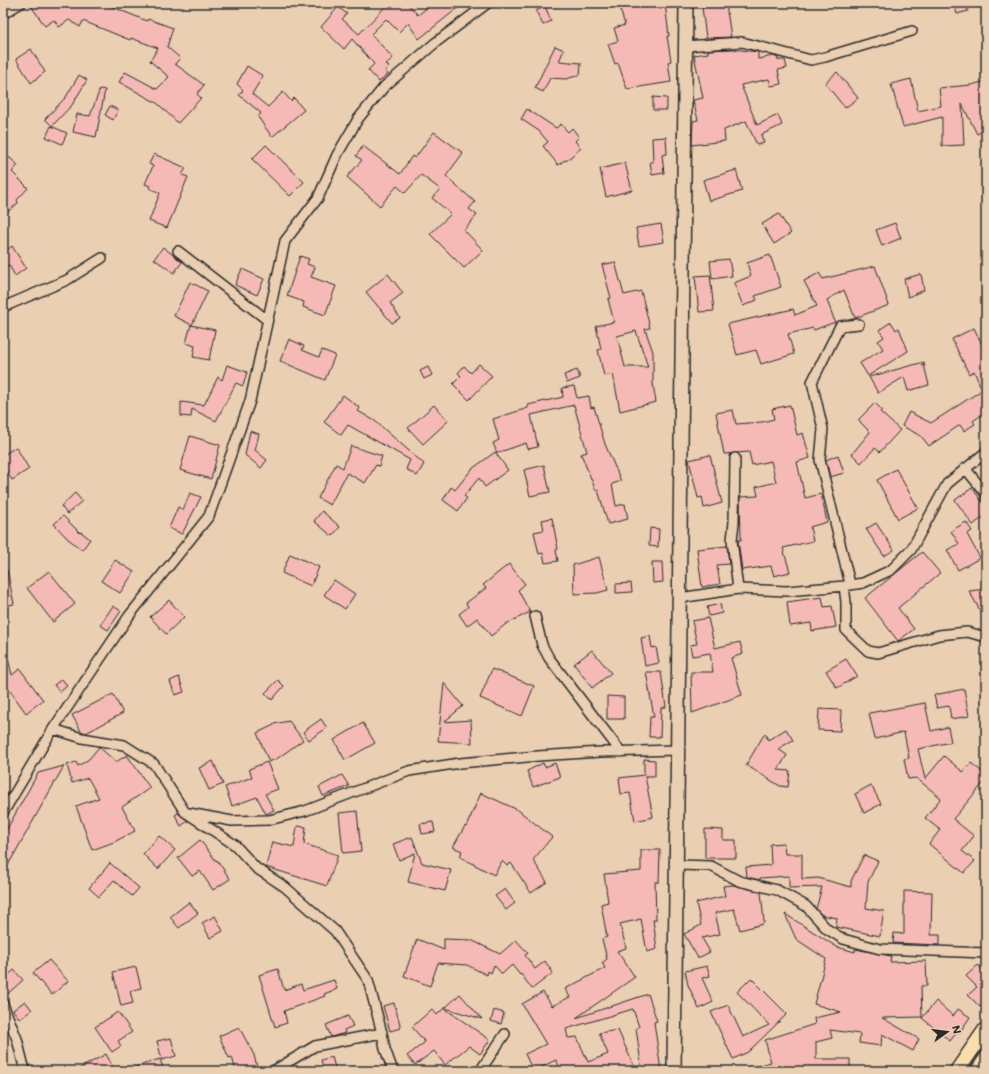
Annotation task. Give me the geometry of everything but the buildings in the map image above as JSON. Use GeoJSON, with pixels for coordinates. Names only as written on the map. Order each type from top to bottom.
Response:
{"type":"FeatureCollection","features":[{"type":"Feature","properties":{"kind":"main road"},"geometry":{"type":"LineString","coordinates":[[674,1071],[678,865],[686,3]]}},
{"type":"Feature","properties":{"kind":"main road"},"geometry":{"type":"LineString","coordinates":[[957,1071],[986,1029]]}},
{"type":"Feature","properties":{"kind":"main road"},"geometry":{"type":"LineString","coordinates":[[978,1071],[986,1059]]}},
{"type":"Feature","properties":{"kind":"street"},"geometry":{"type":"LineString","coordinates":[[3,14],[21,3]]}},
{"type":"Feature","properties":{"kind":"street"},"geometry":{"type":"LineString","coordinates":[[3,813],[53,729],[129,616],[209,516],[250,401],[266,319],[285,240],[318,198],[337,155],[358,120],[384,87],[473,7],[488,3]]}},
{"type":"Feature","properties":{"kind":"street"},"geometry":{"type":"LineString","coordinates":[[685,46],[742,42],[811,60],[912,31]]}},
{"type":"Feature","properties":{"kind":"street"},"geometry":{"type":"LineString","coordinates":[[178,251],[266,319]]}},
{"type":"Feature","properties":{"kind":"street"},"geometry":{"type":"LineString","coordinates":[[3,307],[67,280],[102,258]]}},
{"type":"Feature","properties":{"kind":"street"},"geometry":{"type":"LineString","coordinates":[[859,324],[840,326],[812,382],[823,429],[820,460],[847,585],[846,630],[868,651],[878,653],[939,635],[967,632],[986,637]]}},
{"type":"Feature","properties":{"kind":"street"},"geometry":{"type":"LineString","coordinates":[[680,598],[738,589],[787,591],[863,583],[892,570],[911,550],[946,484],[986,452]]}},
{"type":"Feature","properties":{"kind":"street"},"geometry":{"type":"LineString","coordinates":[[735,458],[734,522],[732,540],[738,589]]}},
{"type":"Feature","properties":{"kind":"street"},"geometry":{"type":"LineString","coordinates":[[965,468],[986,494]]}},
{"type":"Feature","properties":{"kind":"street"},"geometry":{"type":"LineString","coordinates":[[535,616],[542,645],[549,658],[621,752]]}},
{"type":"Feature","properties":{"kind":"street"},"geometry":{"type":"LineString","coordinates":[[53,729],[82,738],[124,746],[154,764],[185,812],[234,845],[256,868],[285,887],[335,931],[368,980],[385,1049],[393,1071]]}},
{"type":"Feature","properties":{"kind":"street"},"geometry":{"type":"LineString","coordinates":[[185,812],[232,821],[269,820],[305,811],[409,771],[460,763],[621,752],[678,750]]}},
{"type":"Feature","properties":{"kind":"street"},"geometry":{"type":"LineString","coordinates":[[678,865],[711,866],[739,881],[777,890],[806,906],[827,929],[844,939],[880,949],[986,953]]}},
{"type":"Feature","properties":{"kind":"street"},"geometry":{"type":"LineString","coordinates":[[3,1004],[17,1039],[25,1071]]}},
{"type":"Feature","properties":{"kind":"street"},"geometry":{"type":"LineString","coordinates":[[273,1071],[315,1046],[382,1033]]}},
{"type":"Feature","properties":{"kind":"street"},"geometry":{"type":"LineString","coordinates":[[480,1071],[505,1034]]}}]}
